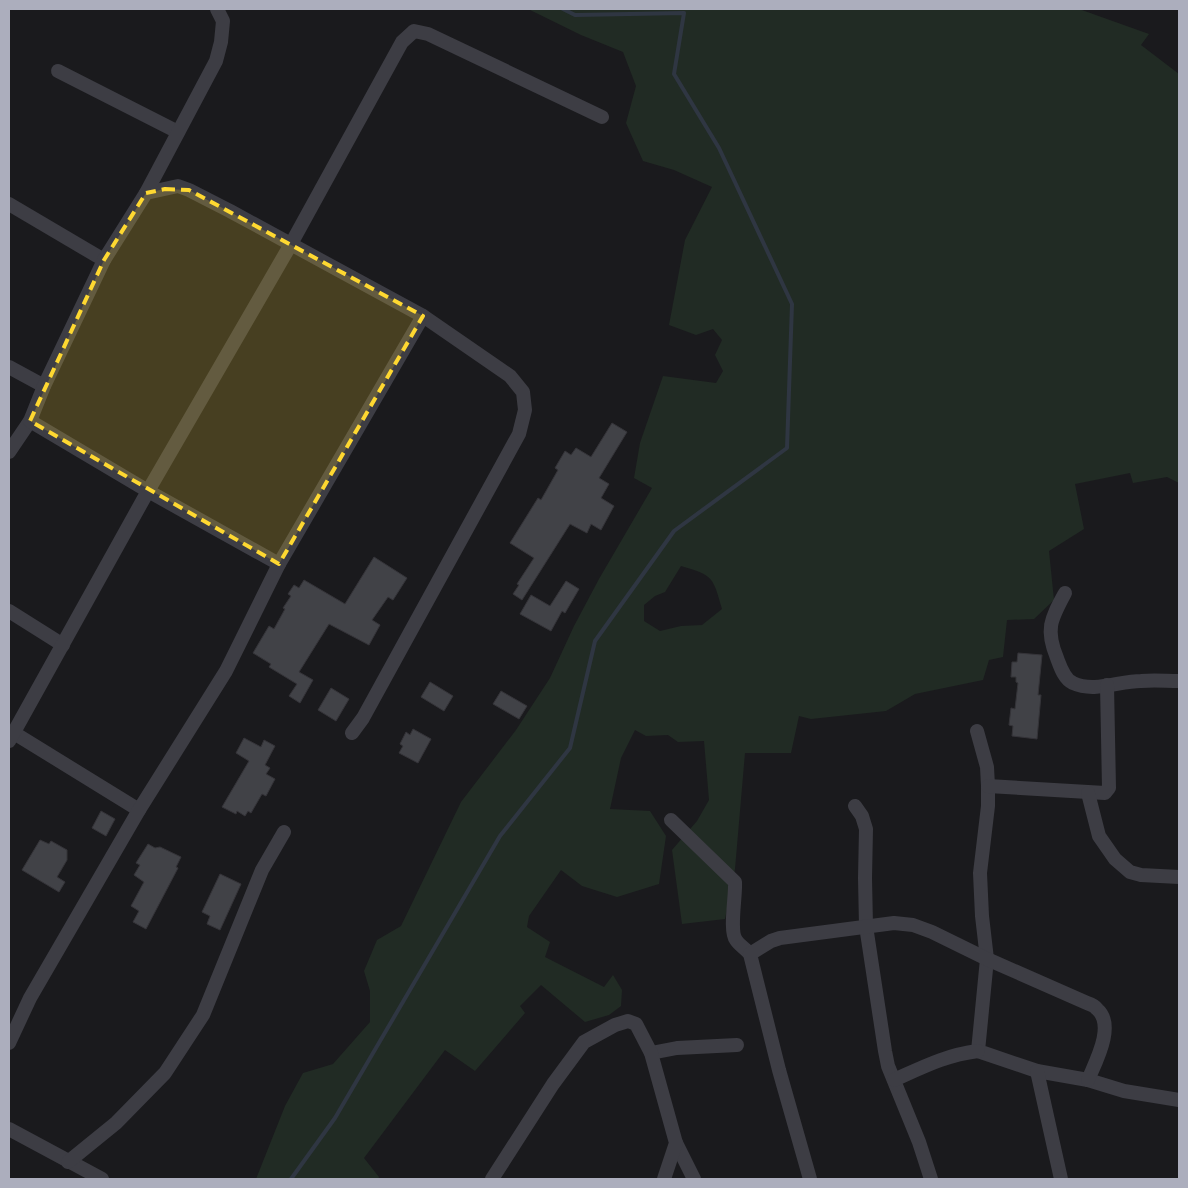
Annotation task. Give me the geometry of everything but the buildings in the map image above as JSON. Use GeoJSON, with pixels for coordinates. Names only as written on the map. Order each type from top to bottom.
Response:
{"type":"FeatureCollection","features":[{"type":"Feature","properties":{"kind":"street"},"geometry":{"type":"LineString","coordinates":[[9,452],[30,421],[44,386],[104,260],[146,193],[216,61],[222,42],[223,21],[217,9]]}},
{"type":"Feature","properties":{"kind":"street"},"geometry":{"type":"LineString","coordinates":[[139,810],[11,737],[148,491],[291,244],[402,42],[414,31],[428,34],[602,117]]}},
{"type":"Feature","properties":{"kind":"street"},"geometry":{"type":"LineString","coordinates":[[58,71],[178,132]]}},
{"type":"Feature","properties":{"kind":"street"},"geometry":{"type":"LineString","coordinates":[[146,193],[178,186],[230,211],[423,316],[510,376],[524,392],[526,410],[519,434],[363,718],[352,733]]}},
{"type":"Feature","properties":{"kind":"street"},"geometry":{"type":"LineString","coordinates":[[9,204],[104,260]]}},
{"type":"Feature","properties":{"kind":"street"},"geometry":{"type":"LineString","coordinates":[[9,1042],[30,998],[139,810],[226,671],[279,564],[423,316]]}},
{"type":"Feature","properties":{"kind":"street"},"geometry":{"type":"LineString","coordinates":[[9,367],[44,386]]}},
{"type":"Feature","properties":{"kind":"street"},"geometry":{"type":"LineString","coordinates":[[30,421],[148,491],[279,564]]}},
{"type":"Feature","properties":{"kind":"street"},"geometry":{"type":"LineString","coordinates":[[1065,593],[1053,614],[1050,642],[1063,673],[1071,683],[1089,687],[1140,680],[1179,681]]}},
{"type":"Feature","properties":{"kind":"street"},"geometry":{"type":"LineString","coordinates":[[9,611],[63,645]]}},
{"type":"Feature","properties":{"kind":"street"},"geometry":{"type":"LineString","coordinates":[[988,786],[1105,794],[1110,788],[1106,685]]}},
{"type":"Feature","properties":{"kind":"street"},"geometry":{"type":"LineString","coordinates":[[977,731],[987,767],[988,786],[988,806],[980,873],[987,959],[978,1051]]}},
{"type":"Feature","properties":{"kind":"street"},"geometry":{"type":"LineString","coordinates":[[1088,793],[1099,836],[1115,859],[1130,872],[1141,876],[1179,877]]}},
{"type":"Feature","properties":{"kind":"street"},"geometry":{"type":"LineString","coordinates":[[855,806],[862,816],[866,828],[866,926],[888,1066],[919,1142],[931,1179]]}},
{"type":"Feature","properties":{"kind":"street"},"geometry":{"type":"LineString","coordinates":[[672,820],[736,882],[733,930],[735,939],[750,954],[779,1070],[810,1179]]}},
{"type":"Feature","properties":{"kind":"street"},"geometry":{"type":"LineString","coordinates":[[68,1162],[116,1124],[165,1073],[203,1015],[262,870],[284,832]]}},
{"type":"Feature","properties":{"kind":"street"},"geometry":{"type":"LineString","coordinates":[[750,954],[771,941],[780,938],[866,926],[894,923],[932,932],[987,959],[1087,1002],[1099,1010],[1104,1024],[1104,1040],[1088,1080]]}},
{"type":"Feature","properties":{"kind":"street"},"geometry":{"type":"LineString","coordinates":[[492,1179],[553,1084],[584,1042],[615,1025],[628,1021],[636,1024],[651,1053],[676,1142],[694,1179]]}},
{"type":"Feature","properties":{"kind":"street"},"geometry":{"type":"LineString","coordinates":[[651,1053],[684,1048],[737,1045]]}},
{"type":"Feature","properties":{"kind":"street"},"geometry":{"type":"LineString","coordinates":[[894,1080],[937,1060],[956,1054],[978,1051],[1037,1071],[1179,1100]]}},
{"type":"Feature","properties":{"kind":"street"},"geometry":{"type":"LineString","coordinates":[[1037,1071],[1061,1179]]}},
{"type":"Feature","properties":{"kind":"street"},"geometry":{"type":"LineString","coordinates":[[9,1129],[102,1179]]}},
{"type":"Feature","properties":{"kind":"street"},"geometry":{"type":"LineString","coordinates":[[664,1179],[676,1142]]}},
{"type":"Feature","properties":{"kind":"highlighted area"},"geometry":{"type":"Polygon","coordinates":[[[165,189],[189,190],[423,316],[279,564],[30,421],[104,260],[146,193],[165,189]]]}},
{"type":"Feature","properties":{"kind":"shaded area"},"geometry":{"type":"Polygon","coordinates":[[[528,9],[1079,9],[1149,34],[1141,45],[1179,74],[1179,483],[1167,477],[1133,483],[1130,473],[1075,484],[1084,529],[1049,551],[1054,600],[1034,619],[1007,620],[1003,657],[989,660],[983,680],[915,694],[886,711],[811,719],[799,716],[791,753],[745,753],[735,869],[725,919],[682,924],[672,850],[697,821],[709,800],[704,741],[678,742],[668,735],[646,736],[635,730],[621,758],[610,809],[650,811],[666,836],[659,884],[617,897],[582,886],[561,870],[529,916],[527,927],[550,942],[545,957],[604,987],[613,975],[622,990],[621,1006],[609,1015],[585,1022],[541,985],[520,1006],[525,1013],[475,1071],[445,1050],[364,1158],[379,1177],[378,1179],[256,1179],[285,1106],[303,1073],[333,1064],[370,1022],[370,991],[364,971],[377,940],[401,926],[461,802],[516,730],[550,678],[574,626],[599,579],[652,488],[634,478],[640,443],[663,376],[716,383],[723,371],[715,355],[722,340],[713,329],[696,335],[669,325],[685,240],[712,187],[674,170],[643,161],[626,123],[636,86],[623,52],[581,35],[528,9]],[[681,566],[665,592],[655,596],[644,605],[644,621],[660,631],[681,626],[702,625],[722,609],[714,584],[710,579],[700,572],[681,566]]]}},
{"type":"Feature","properties":{"kind":"waterway"},"geometry":{"type":"LineString","coordinates":[[291,1179],[335,1118],[500,836],[570,748],[595,641],[674,531],[787,448],[792,304],[719,148],[674,74],[684,13],[575,15],[563,9]]}}]}
